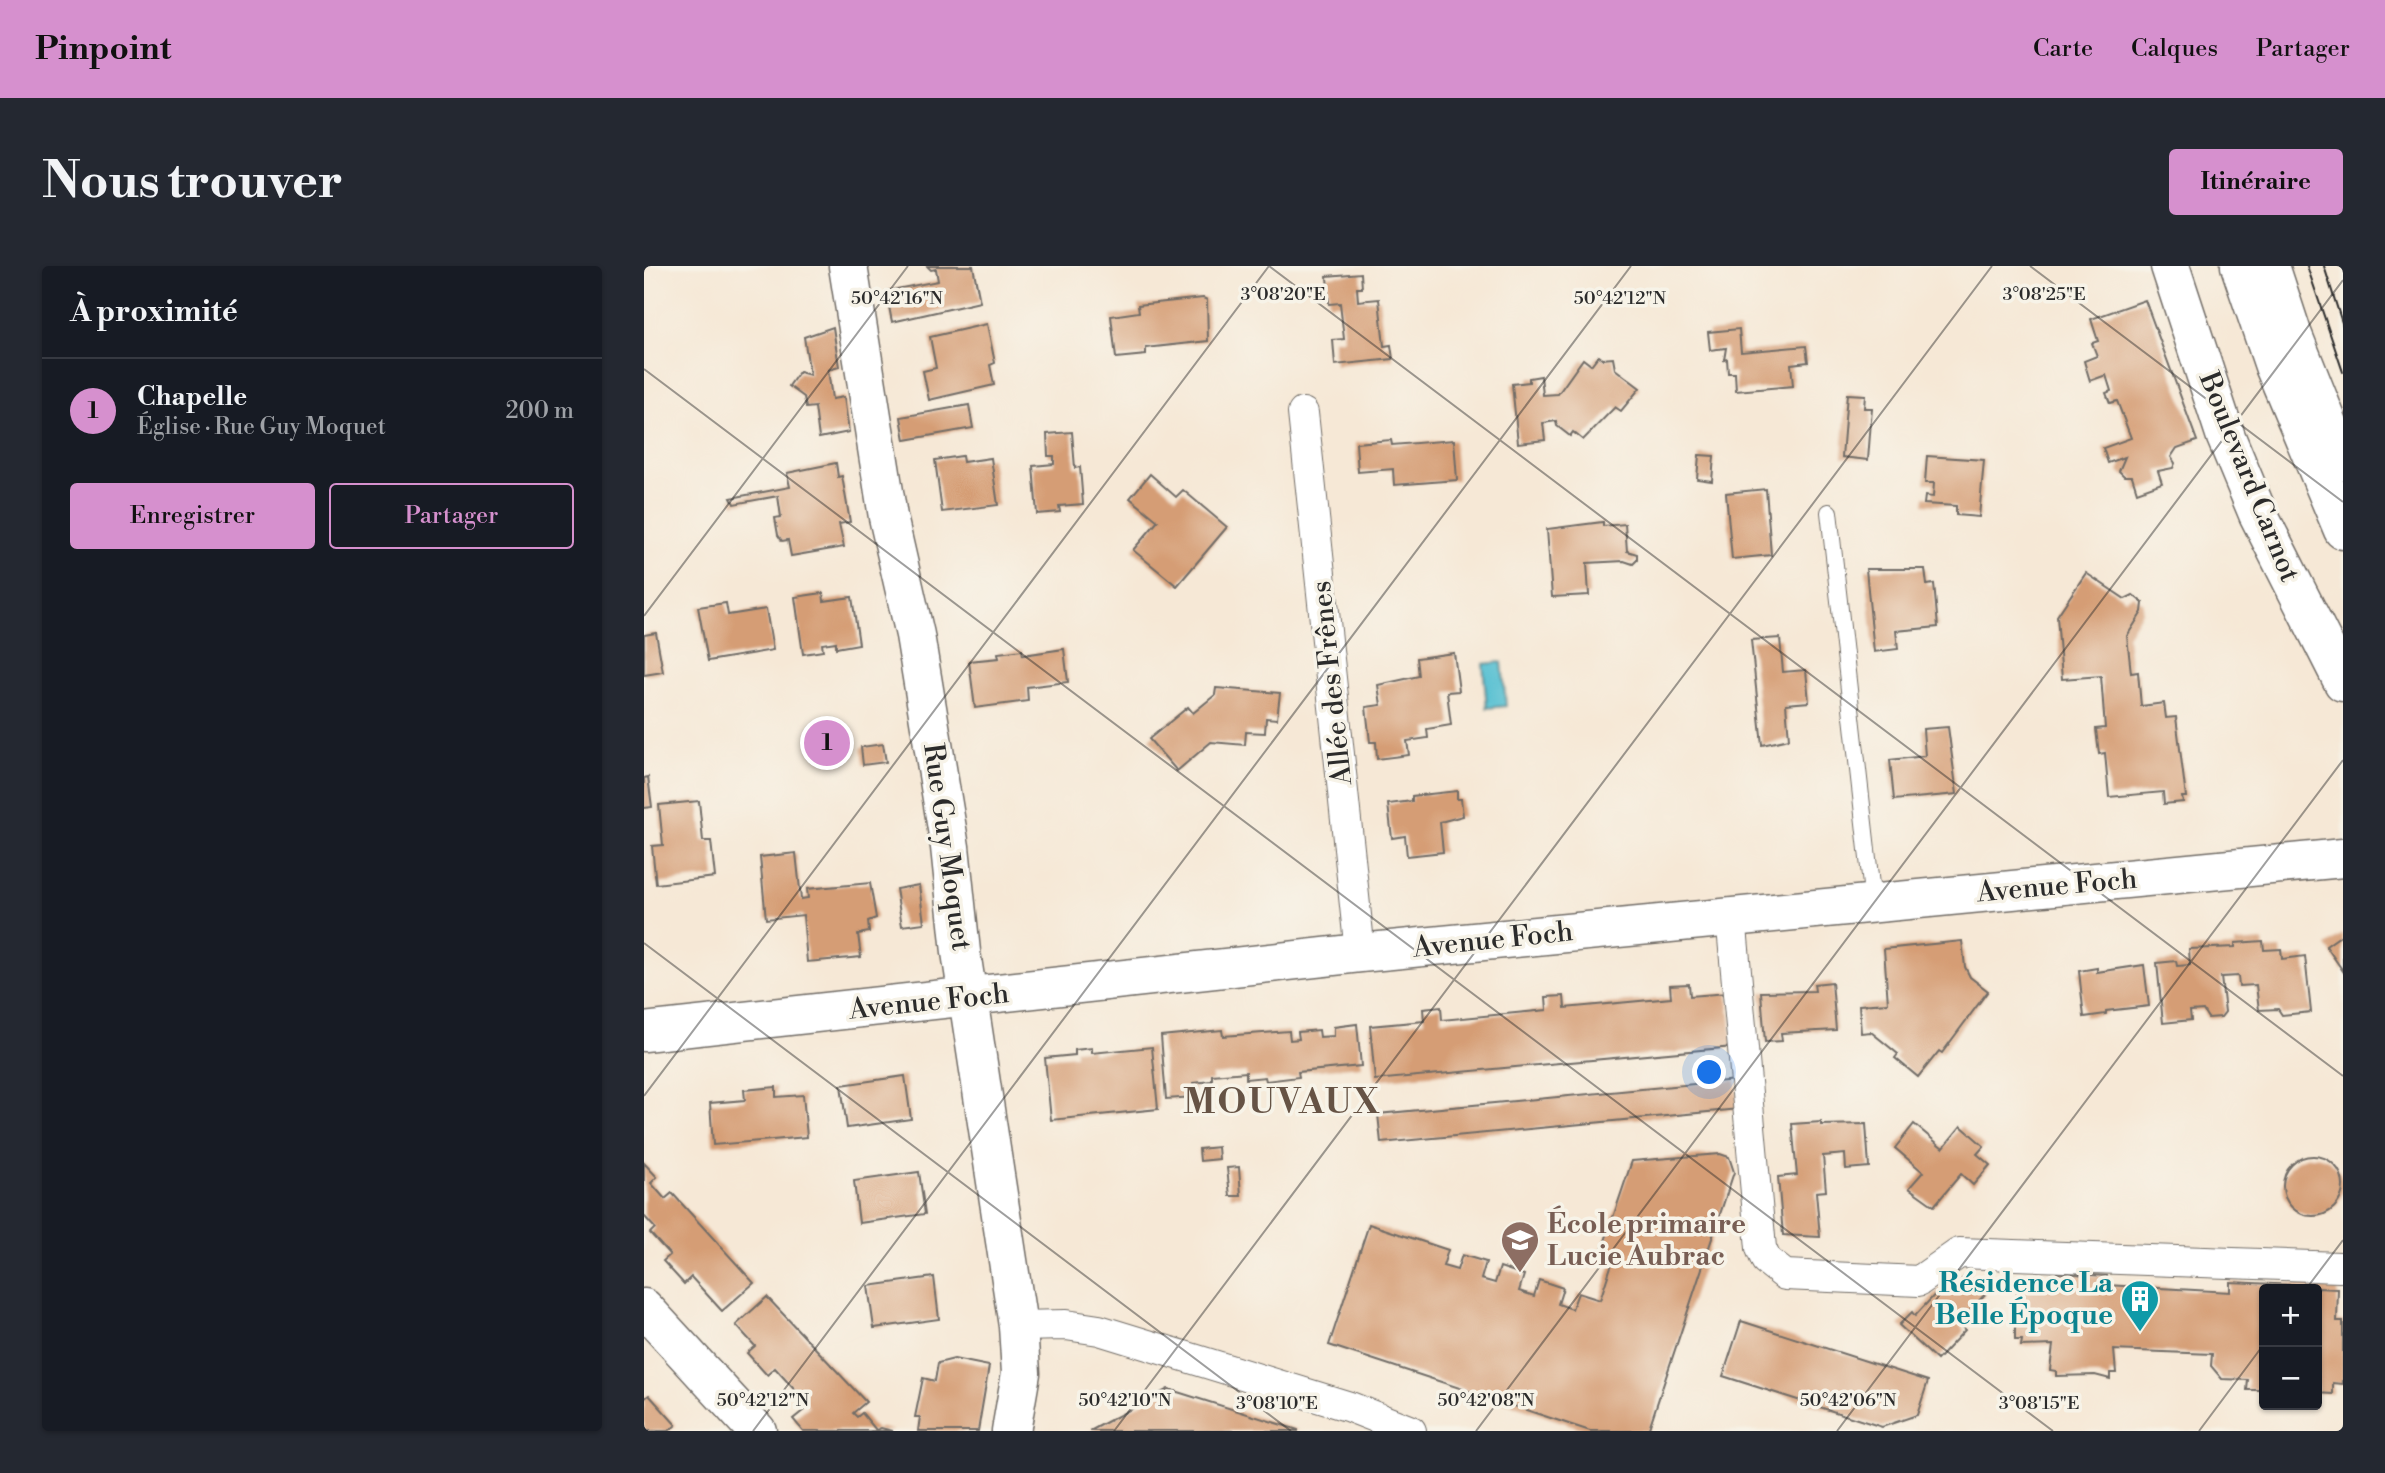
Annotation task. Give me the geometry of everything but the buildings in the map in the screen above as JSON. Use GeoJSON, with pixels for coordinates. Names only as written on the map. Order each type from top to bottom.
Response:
{"type":"FeatureCollection","features":[{"type":"Feature","properties":{"kind":"street","name":"Rue Guy Moquet"},"geometry":{"type":"LineString","coordinates":[[848,266],[888,517],[915,635],[950,847],[968,997],[1018,1326],[1021,1373],[1011,1431]]}},
{"type":"Feature","properties":{"kind":"street","name":"Boulevard Carnot"},"geometry":{"type":"LineString","coordinates":[[2170,266],[2226,436],[2258,514],[2343,682]]}},
{"type":"Feature","properties":{"kind":"street"},"geometry":{"type":"LineString","coordinates":[[2240,266],[2274,366],[2343,530]]}},
{"type":"Feature","properties":{"kind":"street"},"geometry":{"type":"LineString","coordinates":[[2270,266],[2292,333],[2343,461]]}},
{"type":"Feature","properties":{"kind":"street","name":"Allée des Frênes"},"geometry":{"type":"LineString","coordinates":[[1303,413],[1360,953]]}},
{"type":"Feature","properties":{"kind":"street","name":"Avenue Foch"},"geometry":{"type":"LineString","coordinates":[[644,1032],[1360,953],[2343,858]]}},
{"type":"Feature","properties":{"kind":"street"},"geometry":{"type":"LineString","coordinates":[[1731,916],[1761,1248],[1774,1269],[1797,1277],[1919,1281],[1959,1253],[2340,1267]]}},
{"type":"Feature","properties":{"kind":"street"},"geometry":{"type":"LineString","coordinates":[[644,1308],[757,1431]]}},
{"type":"Feature","properties":{"kind":"street"},"geometry":{"type":"LineString","coordinates":[[1018,1326],[1066,1325],[1099,1330],[1350,1407],[1411,1431]]}},
{"type":"Feature","properties":{"kind":"lane"},"geometry":{"type":"LineString","coordinates":[[1829,512],[1873,903]]}},
{"type":"Feature","properties":{"kind":"water"},"geometry":{"type":"Polygon","coordinates":[[[1502,662],[1506,706],[1487,708],[1483,664],[1502,662]]]}},
{"type":"Feature","properties":{"kind":"tram line"},"geometry":{"type":"LineString","coordinates":[[2307,266],[2343,372]]}},
{"type":"Feature","properties":{"kind":"tram line"},"geometry":{"type":"LineString","coordinates":[[2324,266],[2343,326]]}},
{"type":"Feature","properties":{"kind":"place","name":"Chapelle"},"geometry":{"type":"Point","coordinates":[827,743]}},
{"type":"Feature","properties":{"kind":"place","name":"École primaire Lucie Aubrac"},"geometry":{"type":"Point","coordinates":[1520,1274]}},
{"type":"Feature","properties":{"kind":"place","name":"Résidence La Belle Époque"},"geometry":{"type":"Point","coordinates":[2140,1333]}},
{"type":"Feature","properties":{"kind":"district","name":"MOUVAUX"},"geometry":{"type":"Point","coordinates":[1282,1102]}}]}
